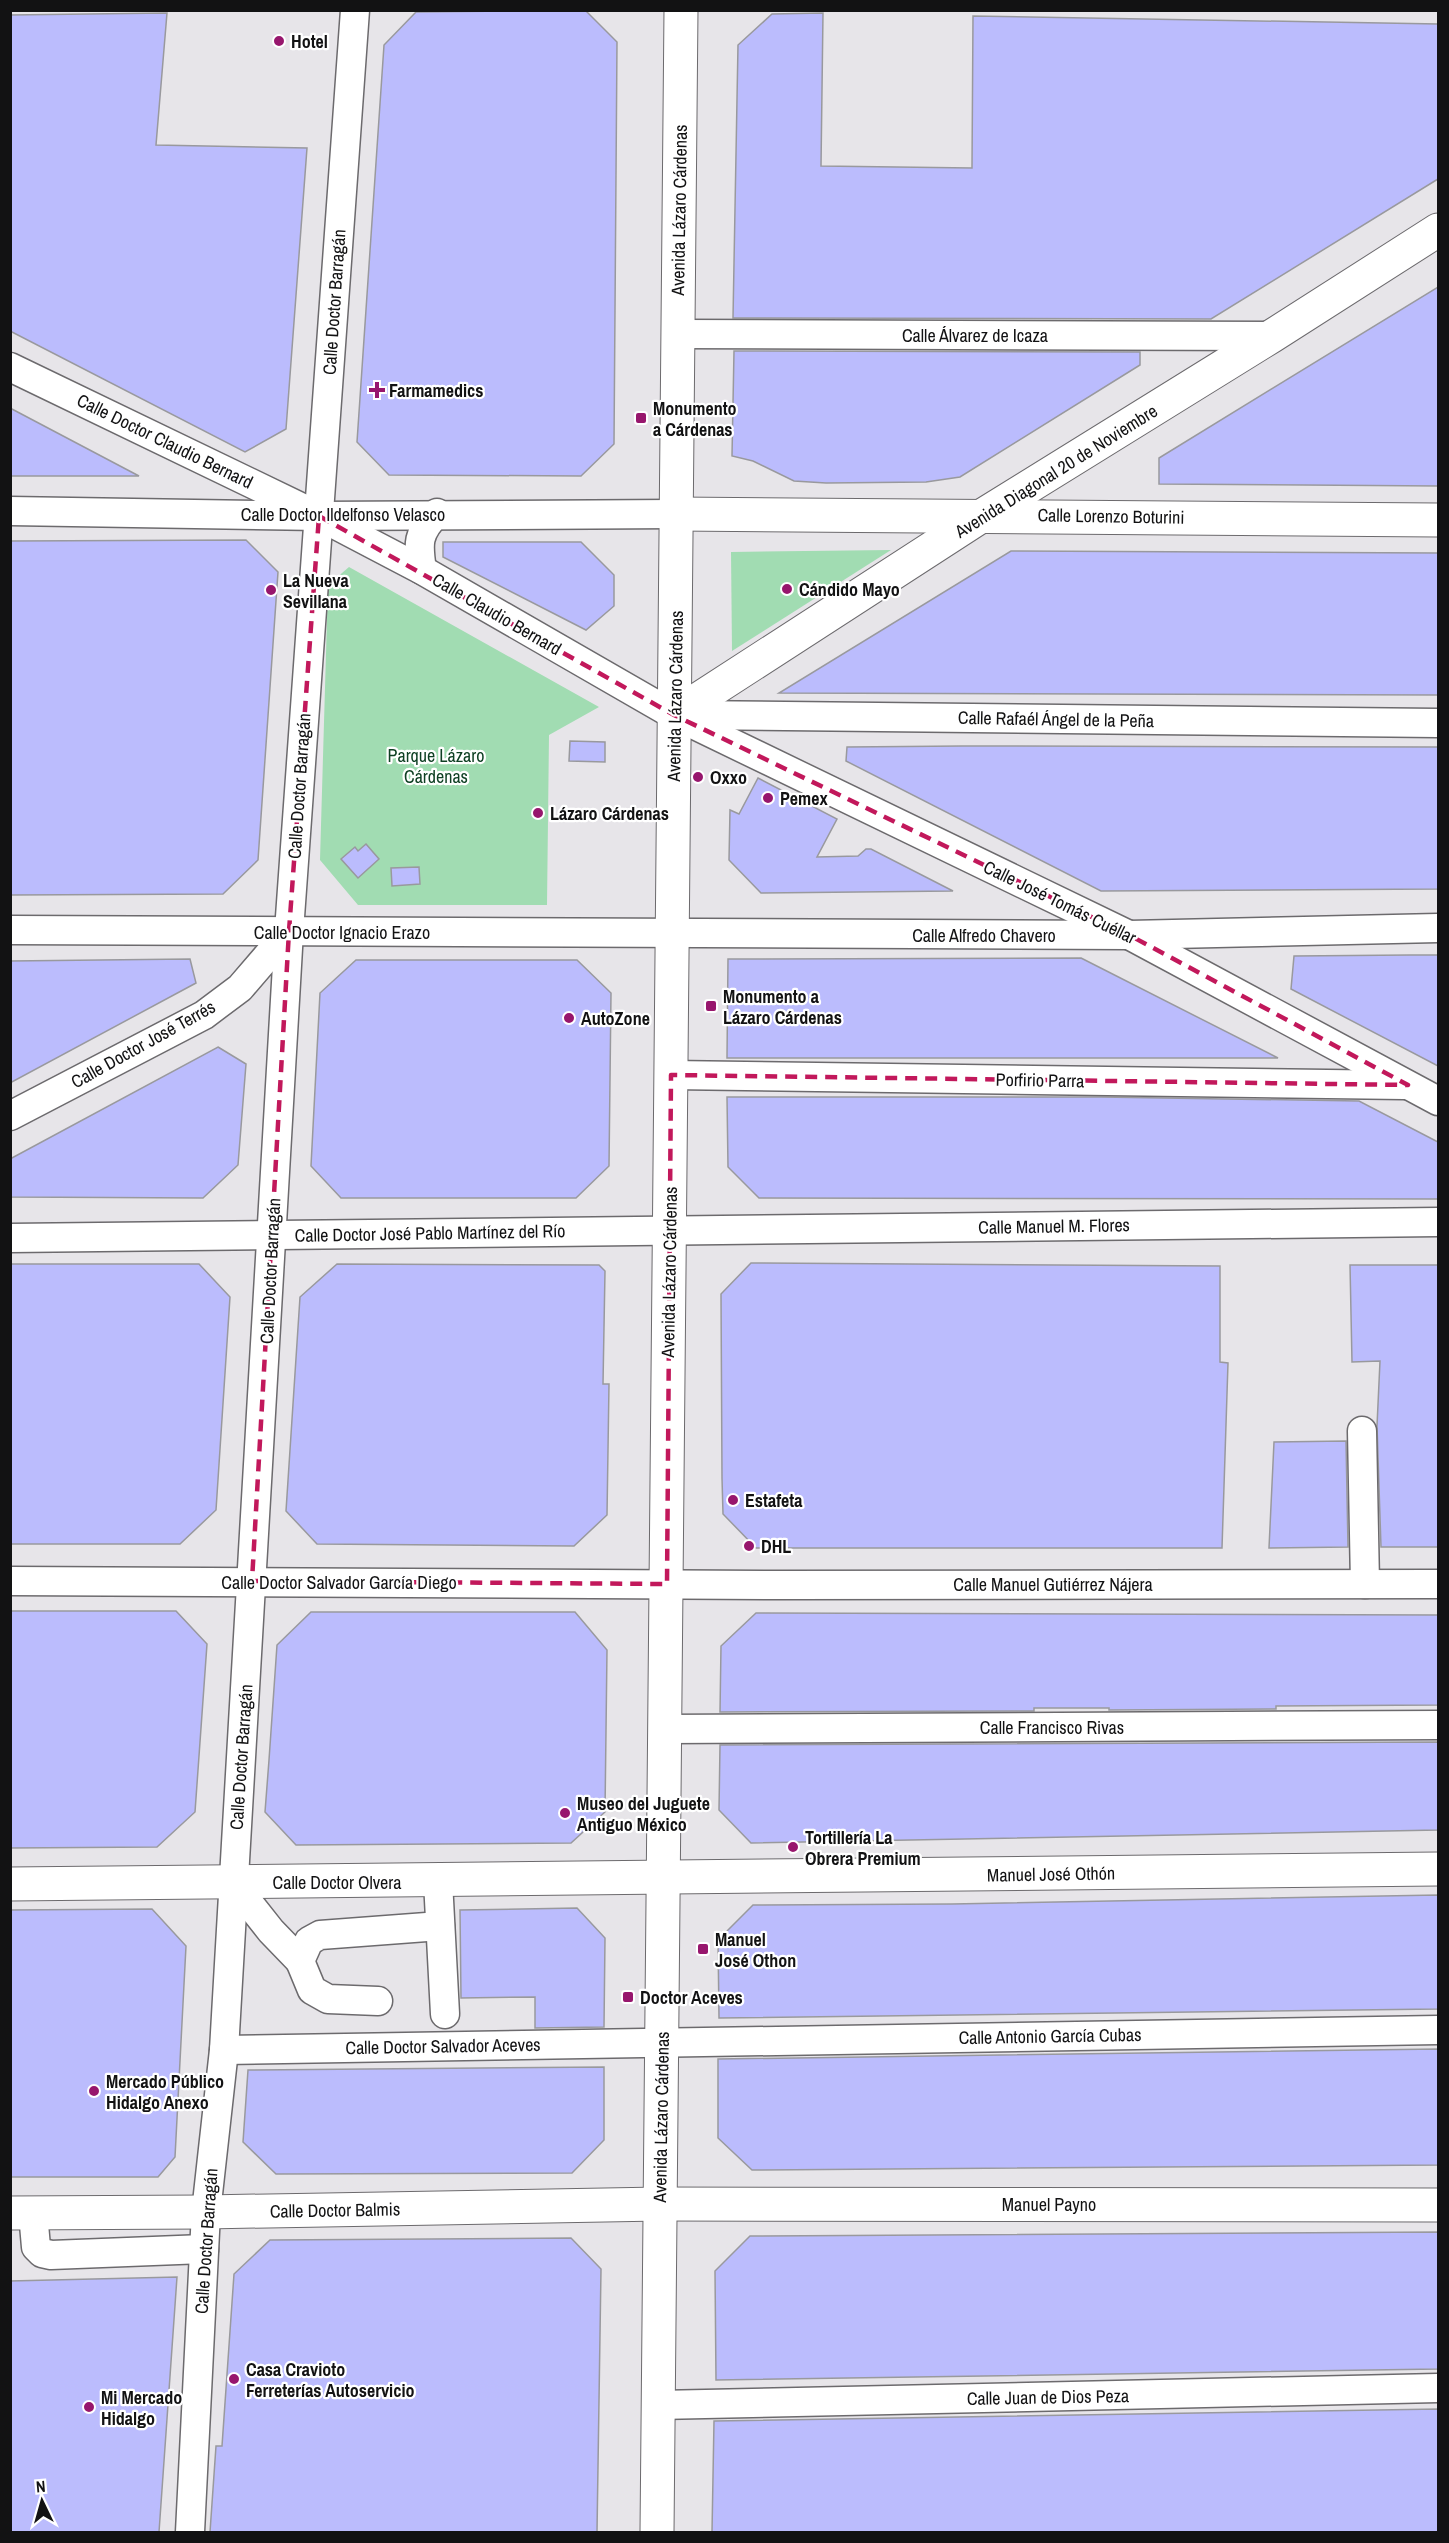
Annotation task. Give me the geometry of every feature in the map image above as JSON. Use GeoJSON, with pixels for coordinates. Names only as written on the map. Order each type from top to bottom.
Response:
{"type":"FeatureCollection","features":[{"type":"Feature","properties":{"kind":"main road","name":"Avenida Lázaro Cárdenas"},"geometry":{"type":"LineString","coordinates":[[657,2532],[681,10]]}},
{"type":"Feature","properties":{"kind":"main road","name":"Avenida Diagonal 20 de Noviembre"},"geometry":{"type":"LineString","coordinates":[[674,715],[983,515],[1438,230]]}},
{"type":"Feature","properties":{"kind":"main road","name":"Calle Lorenzo Boturini"},"geometry":{"type":"LineString","coordinates":[[676,514],[1438,520]]}},
{"type":"Feature","properties":{"kind":"main road","name":"Manuel José Othón"},"geometry":{"type":"LineString","coordinates":[[664,1879],[1438,1869]]}},
{"type":"Feature","properties":{"kind":"main road","name":"Calle Doctor Olvera"},"geometry":{"type":"LineString","coordinates":[[10,1884],[664,1879]]}},
{"type":"Feature","properties":{"kind":"main road","name":"Manuel Payno"},"geometry":{"type":"LineString","coordinates":[[660,2204],[1438,2205]]}},
{"type":"Feature","properties":{"kind":"main road","name":"Calle Doctor Balmis"},"geometry":{"type":"LineString","coordinates":[[22,2213],[660,2204]]}},
{"type":"Feature","properties":{"kind":"street","name":"Calle Doctor Barragán"},"geometry":{"type":"LineString","coordinates":[[190,2532],[206,2212],[224,2049],[289,931],[355,10]]}},
{"type":"Feature","properties":{"kind":"street","name":"Calle Álvarez de Icaza"},"geometry":{"type":"LineString","coordinates":[[678,334],[1272,336]]}},
{"type":"Feature","properties":{"kind":"street","name":"Calle Doctor Claudio Bernard"},"geometry":{"type":"LineString","coordinates":[[10,367],[319,516]]}},
{"type":"Feature","properties":{"kind":"street","name":"Calle Doctor Ildelfonso Velasco"},"geometry":{"type":"LineString","coordinates":[[10,511],[319,516],[436,513],[676,514]]}},
{"type":"Feature","properties":{"kind":"street"},"geometry":{"type":"LineString","coordinates":[[422,570],[420,534],[436,513]]}},
{"type":"Feature","properties":{"kind":"street","name":"Calle Claudio Bernard"},"geometry":{"type":"LineString","coordinates":[[319,516],[422,570],[674,715]]}},
{"type":"Feature","properties":{"kind":"street","name":"Calle Rafaél Ángel de la Peña"},"geometry":{"type":"LineString","coordinates":[[674,715],[1438,723]]}},
{"type":"Feature","properties":{"kind":"street","name":"Calle José Tomás Cuéllar"},"geometry":{"type":"LineString","coordinates":[[674,715],[1129,935],[1438,1101]]}},
{"type":"Feature","properties":{"kind":"street","name":"Calle Alfredo Chavero"},"geometry":{"type":"LineString","coordinates":[[673,934],[1129,935],[1438,928]]}},
{"type":"Feature","properties":{"kind":"street","name":"Calle Doctor Ignacio Erazo"},"geometry":{"type":"LineString","coordinates":[[10,930],[673,934]]}},
{"type":"Feature","properties":{"kind":"street","name":"Calle Doctor José Terrés"},"geometry":{"type":"LineString","coordinates":[[10,1116],[204,1015],[240,988],[289,931]]}},
{"type":"Feature","properties":{"kind":"street","name":"Porfirio Parra"},"geometry":{"type":"LineString","coordinates":[[671,1075],[1408,1085]]}},
{"type":"Feature","properties":{"kind":"street","name":"Calle Manuel M. Flores"},"geometry":{"type":"LineString","coordinates":[[670,1230],[1438,1222]]}},
{"type":"Feature","properties":{"kind":"street","name":"Calle Doctor José Pablo Martínez del Río"},"geometry":{"type":"LineString","coordinates":[[10,1238],[670,1230]]}},
{"type":"Feature","properties":{"kind":"street"},"geometry":{"type":"LineString","coordinates":[[1362,1431],[1365,1584]]}},
{"type":"Feature","properties":{"kind":"street","name":"Calle Doctor Salvador García Diego"},"geometry":{"type":"LineString","coordinates":[[10,1581],[667,1584]]}},
{"type":"Feature","properties":{"kind":"street","name":"Calle Manuel Gutiérrez Nájera"},"geometry":{"type":"LineString","coordinates":[[667,1584],[1438,1584]]}},
{"type":"Feature","properties":{"kind":"street","name":"Calle Francisco Rivas"},"geometry":{"type":"LineString","coordinates":[[666,1729],[1438,1725]]}},
{"type":"Feature","properties":{"kind":"street"},"geometry":{"type":"LineString","coordinates":[[438,1881],[445,2014]]}},
{"type":"Feature","properties":{"kind":"street"},"geometry":{"type":"LineString","coordinates":[[233,1883],[271,1931],[300,1961],[312,1990],[328,1999],[378,2001]]}},
{"type":"Feature","properties":{"kind":"street"},"geometry":{"type":"LineString","coordinates":[[300,1961],[309,1941],[320,1935],[440,1926]]}},
{"type":"Feature","properties":{"kind":"street","name":"Calle Antonio García Cubas"},"geometry":{"type":"LineString","coordinates":[[662,2043],[1438,2030]]}},
{"type":"Feature","properties":{"kind":"street","name":"Calle Doctor Salvador Aceves"},"geometry":{"type":"LineString","coordinates":[[224,2049],[662,2043]]}},
{"type":"Feature","properties":{"kind":"street"},"geometry":{"type":"LineString","coordinates":[[22,2213],[36,2247],[42,2253],[51,2255],[204,2249]]}},
{"type":"Feature","properties":{"kind":"street","name":"Calle Juan de Dios Peza"},"geometry":{"type":"LineString","coordinates":[[658,2405],[1438,2388]]}},
{"type":"Feature","properties":{"kind":"highlighted area"},"geometry":{"type":"Polygon","coordinates":[[[319,516],[674,715],[1129,935],[1408,1085],[671,1075],[667,1584],[252,1581],[289,931],[319,516]]]}},
{"type":"Feature","properties":{"kind":"green space"},"geometry":{"type":"Polygon","coordinates":[[[891,550],[732,651],[731,552],[891,550]]]}},
{"type":"Feature","properties":{"kind":"green space","name":"Parque Lázaro Cárdenas"},"geometry":{"type":"Polygon","coordinates":[[[349,567],[599,707],[549,735],[547,905],[358,905],[320,860],[328,585],[349,567]]]}},
{"type":"Feature","properties":{"kind":"building"},"geometry":{"type":"Polygon","coordinates":[[[585,10],[617,42],[614,444],[581,476],[389,475],[357,442],[384,45],[416,12],[585,10]]]}},
{"type":"Feature","properties":{"kind":"building"},"geometry":{"type":"Polygon","coordinates":[[[167,13],[156,145],[307,148],[286,429],[245,452],[10,331],[10,15],[167,13]]]}},
{"type":"Feature","properties":{"kind":"building"},"geometry":{"type":"Polygon","coordinates":[[[823,13],[821,166],[972,168],[973,16],[1438,24],[1438,179],[1211,319],[733,318],[738,45],[772,14],[823,13]]]}},
{"type":"Feature","properties":{"kind":"building"},"geometry":{"type":"Polygon","coordinates":[[[1438,287],[1438,486],[1159,484],[1159,458],[1438,287]]]}},
{"type":"Feature","properties":{"kind":"building"},"geometry":{"type":"Polygon","coordinates":[[[734,351],[1140,352],[1140,365],[960,477],[926,482],[826,483],[794,481],[753,461],[732,456],[734,351]]]}},
{"type":"Feature","properties":{"kind":"building"},"geometry":{"type":"Polygon","coordinates":[[[10,408],[139,476],[10,476],[10,408]]]}},
{"type":"Feature","properties":{"kind":"building"},"geometry":{"type":"Polygon","coordinates":[[[246,540],[278,572],[258,860],[223,894],[10,895],[10,541],[246,540]]]}},
{"type":"Feature","properties":{"kind":"building"},"geometry":{"type":"Polygon","coordinates":[[[443,542],[581,542],[614,575],[614,606],[586,630],[443,557],[443,542]]]}},
{"type":"Feature","properties":{"kind":"building"},"geometry":{"type":"Polygon","coordinates":[[[1011,551],[1438,553],[1438,695],[779,693],[1011,551]]]}},
{"type":"Feature","properties":{"kind":"building"},"geometry":{"type":"Polygon","coordinates":[[[570,741],[605,742],[605,762],[569,761],[570,741]]]}},
{"type":"Feature","properties":{"kind":"building"},"geometry":{"type":"Polygon","coordinates":[[[847,747],[1438,747],[1438,889],[1101,891],[846,761],[847,747]]]}},
{"type":"Feature","properties":{"kind":"building"},"geometry":{"type":"Polygon","coordinates":[[[758,778],[837,819],[817,857],[858,856],[866,849],[871,849],[953,891],[761,893],[729,860],[730,810],[739,814],[758,778]]]}},
{"type":"Feature","properties":{"kind":"building"},"geometry":{"type":"Polygon","coordinates":[[[366,844],[379,859],[358,878],[341,859],[355,847],[358,851],[366,844]]]}},
{"type":"Feature","properties":{"kind":"building"},"geometry":{"type":"Polygon","coordinates":[[[419,867],[420,884],[392,886],[391,868],[419,867]]]}},
{"type":"Feature","properties":{"kind":"building"},"geometry":{"type":"Polygon","coordinates":[[[1438,955],[1438,1066],[1291,989],[1294,956],[1438,955]]]}},
{"type":"Feature","properties":{"kind":"building"},"geometry":{"type":"Polygon","coordinates":[[[1081,958],[1278,1058],[727,1058],[728,959],[1081,958]]]}},
{"type":"Feature","properties":{"kind":"building"},"geometry":{"type":"Polygon","coordinates":[[[190,959],[196,983],[10,1083],[10,961],[190,959]]]}},
{"type":"Feature","properties":{"kind":"building"},"geometry":{"type":"Polygon","coordinates":[[[356,960],[577,960],[611,993],[609,1166],[576,1198],[341,1198],[311,1166],[320,993],[356,960]]]}},
{"type":"Feature","properties":{"kind":"building"},"geometry":{"type":"Polygon","coordinates":[[[218,1047],[246,1064],[238,1165],[203,1198],[10,1197],[10,1159],[218,1047]]]}},
{"type":"Feature","properties":{"kind":"building"},"geometry":{"type":"Polygon","coordinates":[[[727,1097],[1101,1097],[1359,1101],[1438,1142],[1438,1199],[759,1198],[728,1167],[727,1097]]]}},
{"type":"Feature","properties":{"kind":"building"},"geometry":{"type":"Polygon","coordinates":[[[751,1263],[1220,1266],[1220,1362],[1228,1363],[1222,1548],[756,1548],[723,1514],[722,1478],[721,1294],[751,1263]]]}},
{"type":"Feature","properties":{"kind":"building"},"geometry":{"type":"Polygon","coordinates":[[[10,1264],[199,1264],[230,1297],[216,1510],[180,1544],[10,1544],[10,1264]]]}},
{"type":"Feature","properties":{"kind":"building"},"geometry":{"type":"Polygon","coordinates":[[[337,1264],[599,1265],[605,1271],[603,1384],[609,1384],[607,1515],[574,1546],[317,1544],[286,1511],[300,1297],[337,1264]]]}},
{"type":"Feature","properties":{"kind":"building"},"geometry":{"type":"Polygon","coordinates":[[[1350,1265],[1438,1265],[1438,1547],[1381,1547],[1377,1426],[1380,1361],[1352,1362],[1350,1265]]]}},
{"type":"Feature","properties":{"kind":"building"},"geometry":{"type":"Polygon","coordinates":[[[1346,1441],[1348,1547],[1269,1548],[1274,1442],[1346,1441]]]}},
{"type":"Feature","properties":{"kind":"building"},"geometry":{"type":"Polygon","coordinates":[[[10,1611],[176,1611],[207,1644],[195,1812],[157,1847],[10,1848],[10,1611]]]}},
{"type":"Feature","properties":{"kind":"building"},"geometry":{"type":"Polygon","coordinates":[[[311,1612],[575,1612],[607,1650],[605,1812],[571,1843],[296,1845],[265,1812],[277,1645],[311,1612]]]}},
{"type":"Feature","properties":{"kind":"building"},"geometry":{"type":"Polygon","coordinates":[[[756,1613],[1438,1615],[1438,1705],[1276,1706],[1276,1709],[1034,1708],[1034,1711],[720,1712],[721,1646],[756,1613]]]}},
{"type":"Feature","properties":{"kind":"building"},"geometry":{"type":"Polygon","coordinates":[[[1438,1742],[1438,1830],[751,1843],[719,1810],[720,1745],[1438,1742]]]}},
{"type":"Feature","properties":{"kind":"building"},"geometry":{"type":"Polygon","coordinates":[[[1438,1895],[1438,2009],[719,2018],[718,1940],[753,1905],[952,1904],[1438,1895]]]}},
{"type":"Feature","properties":{"kind":"building"},"geometry":{"type":"Polygon","coordinates":[[[577,1908],[605,1938],[604,2027],[535,2028],[535,1997],[461,1998],[460,1910],[577,1908]]]}},
{"type":"Feature","properties":{"kind":"building"},"geometry":{"type":"Polygon","coordinates":[[[152,1909],[186,1946],[175,2157],[158,2177],[10,2177],[10,1910],[152,1909]]]}},
{"type":"Feature","properties":{"kind":"building"},"geometry":{"type":"Polygon","coordinates":[[[1438,2049],[1438,2165],[752,2170],[718,2138],[718,2059],[1438,2049]]]}},
{"type":"Feature","properties":{"kind":"building"},"geometry":{"type":"Polygon","coordinates":[[[604,2067],[604,2140],[572,2173],[276,2174],[243,2142],[248,2070],[604,2067]]]}},
{"type":"Feature","properties":{"kind":"building"},"geometry":{"type":"Polygon","coordinates":[[[1438,2232],[1438,2369],[716,2380],[715,2271],[750,2236],[1438,2232]]]}},
{"type":"Feature","properties":{"kind":"building"},"geometry":{"type":"Polygon","coordinates":[[[571,2238],[601,2269],[597,2532],[210,2532],[216,2446],[222,2446],[234,2274],[270,2240],[571,2238]]]}},
{"type":"Feature","properties":{"kind":"building","name":"Mi Mercado Hidalgo"},"geometry":{"type":"Polygon","coordinates":[[[177,2277],[159,2532],[10,2532],[10,2281],[177,2277]]]}},
{"type":"Feature","properties":{"kind":"building"},"geometry":{"type":"Polygon","coordinates":[[[1438,2409],[1438,2532],[712,2532],[714,2421],[1438,2409]]]}},
{"type":"Feature","properties":{"kind":"place","name":"Hotel"},"geometry":{"type":"Point","coordinates":[279,41]}},
{"type":"Feature","properties":{"kind":"place","name":"Farmamedics"},"geometry":{"type":"Point","coordinates":[377,390]}},
{"type":"Feature","properties":{"kind":"place","name":"Monumento a Cárdenas"},"geometry":{"type":"Point","coordinates":[641,418]}},
{"type":"Feature","properties":{"kind":"place","name":"Cándido Mayo"},"geometry":{"type":"Point","coordinates":[787,589]}},
{"type":"Feature","properties":{"kind":"place","name":"La Nueva Sevillana"},"geometry":{"type":"Point","coordinates":[271,590]}},
{"type":"Feature","properties":{"kind":"place","name":"Oxxo"},"geometry":{"type":"Point","coordinates":[698,777]}},
{"type":"Feature","properties":{"kind":"place","name":"Pemex"},"geometry":{"type":"Point","coordinates":[768,798]}},
{"type":"Feature","properties":{"kind":"place","name":"Lázaro Cárdenas"},"geometry":{"type":"Point","coordinates":[538,813]}},
{"type":"Feature","properties":{"kind":"place","name":"Monumento a Lázaro Cárdenas"},"geometry":{"type":"Point","coordinates":[711,1006]}},
{"type":"Feature","properties":{"kind":"place","name":"AutoZone"},"geometry":{"type":"Point","coordinates":[569,1018]}},
{"type":"Feature","properties":{"kind":"place","name":"Estafeta"},"geometry":{"type":"Point","coordinates":[733,1500]}},
{"type":"Feature","properties":{"kind":"place","name":"DHL"},"geometry":{"type":"Point","coordinates":[749,1546]}},
{"type":"Feature","properties":{"kind":"place","name":"Museo del Juguete Antiguo México"},"geometry":{"type":"Point","coordinates":[565,1813]}},
{"type":"Feature","properties":{"kind":"place","name":"Tortillería La Obrera Premium"},"geometry":{"type":"Point","coordinates":[793,1847]}},
{"type":"Feature","properties":{"kind":"place","name":"Manuel José Othon"},"geometry":{"type":"Point","coordinates":[703,1949]}},
{"type":"Feature","properties":{"kind":"place","name":"Doctor Aceves"},"geometry":{"type":"Point","coordinates":[628,1997]}},
{"type":"Feature","properties":{"kind":"place","name":"Mercado Público Hidalgo Anexo"},"geometry":{"type":"Point","coordinates":[94,2091]}},
{"type":"Feature","properties":{"kind":"place","name":"Casa Cravioto Ferreterías Autoservicio"},"geometry":{"type":"Point","coordinates":[234,2379]}},
{"type":"Feature","properties":{"kind":"place","name":"Mi Mercado Hidalgo"},"geometry":{"type":"Point","coordinates":[89,2407]}}]}
